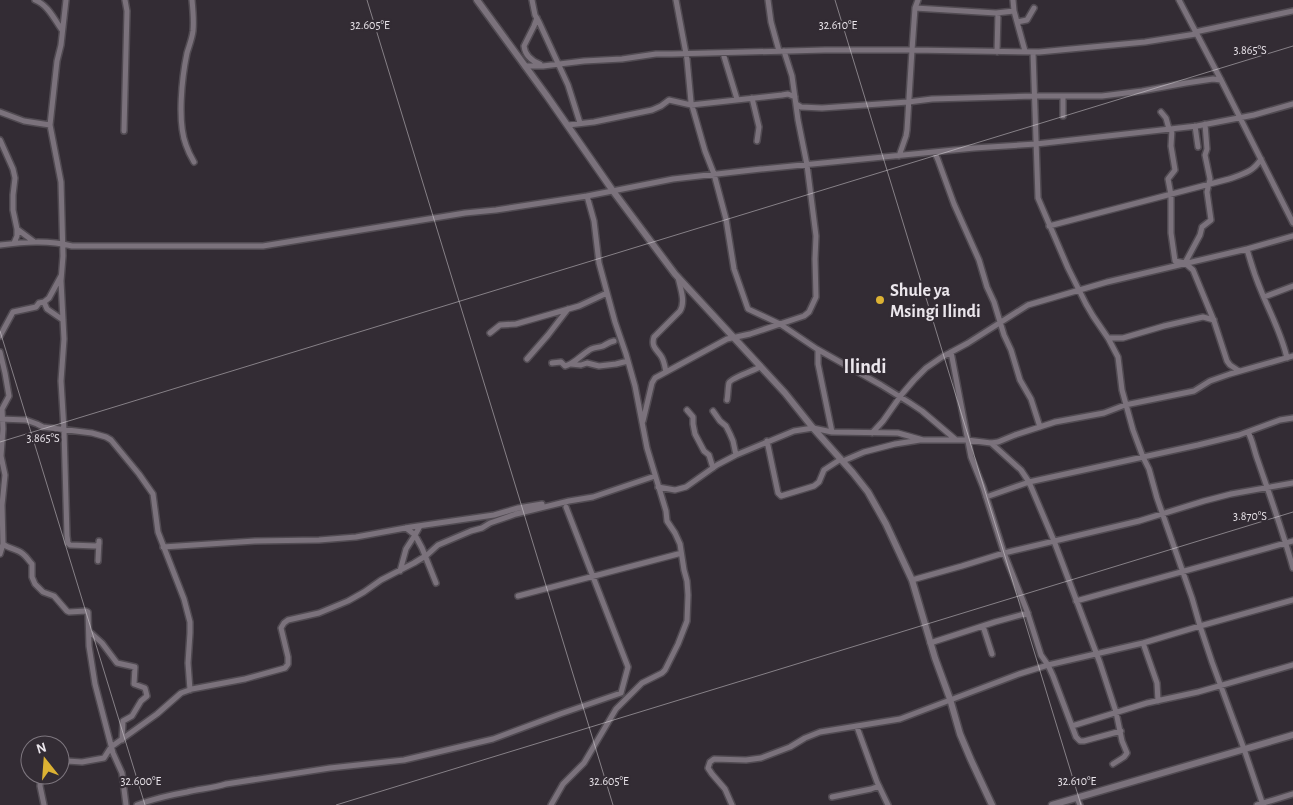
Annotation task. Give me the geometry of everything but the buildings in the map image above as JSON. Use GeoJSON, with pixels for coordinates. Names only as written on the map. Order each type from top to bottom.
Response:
{"type":"FeatureCollection","features":[{"type":"Feature","properties":{"kind":"street"},"geometry":{"type":"LineString","coordinates":[[34,0],[45,6],[62,30]]}},
{"type":"Feature","properties":{"kind":"street"},"geometry":{"type":"LineString","coordinates":[[66,0],[50,125],[61,182],[63,244],[61,276],[64,339],[62,381],[68,543],[70,545],[96,546],[100,541],[98,561]]}},
{"type":"Feature","properties":{"kind":"street"},"geometry":{"type":"LineString","coordinates":[[124,131],[127,11],[125,0]]}},
{"type":"Feature","properties":{"kind":"street"},"geometry":{"type":"LineString","coordinates":[[192,0],[193,32],[184,78],[182,116],[185,144],[194,162]]}},
{"type":"Feature","properties":{"kind":"street"},"geometry":{"type":"LineString","coordinates":[[532,0],[537,18],[568,85],[580,123]]}},
{"type":"Feature","properties":{"kind":"street"},"geometry":{"type":"LineString","coordinates":[[676,0],[689,73],[691,105],[714,174],[726,219],[734,269],[746,305],[750,311],[780,324],[818,350],[881,385],[922,411],[956,440]]}},
{"type":"Feature","properties":{"kind":"street"},"geometry":{"type":"LineString","coordinates":[[642,424],[652,383],[655,378],[725,340],[807,314],[816,297],[816,236],[807,165],[792,76],[771,22],[768,0]]}},
{"type":"Feature","properties":{"kind":"street"},"geometry":{"type":"LineString","coordinates":[[899,156],[906,136],[915,8],[918,0]]}},
{"type":"Feature","properties":{"kind":"street"},"geometry":{"type":"LineString","coordinates":[[1013,0],[1014,11],[1025,51]]}},
{"type":"Feature","properties":{"kind":"street"},"geometry":{"type":"LineString","coordinates":[[1179,0],[1293,223]]}},
{"type":"Feature","properties":{"kind":"street"},"geometry":{"type":"LineString","coordinates":[[479,1],[613,191],[678,277],[785,393],[868,492],[889,530],[912,580],[930,643],[966,748],[992,805]]}},
{"type":"Feature","properties":{"kind":"street"},"geometry":{"type":"LineString","coordinates":[[915,8],[998,13],[1014,11]]}},
{"type":"Feature","properties":{"kind":"street"},"geometry":{"type":"LineString","coordinates":[[1017,22],[1027,20],[1034,8]]}},
{"type":"Feature","properties":{"kind":"street"},"geometry":{"type":"LineString","coordinates":[[526,66],[622,59],[656,54],[723,52],[825,50],[1057,51],[1136,43],[1196,33],[1293,11]]}},
{"type":"Feature","properties":{"kind":"street"},"geometry":{"type":"LineString","coordinates":[[997,52],[998,13]]}},
{"type":"Feature","properties":{"kind":"street"},"geometry":{"type":"LineString","coordinates":[[537,18],[524,49],[534,62],[542,66]]}},
{"type":"Feature","properties":{"kind":"street"},"geometry":{"type":"LineString","coordinates":[[723,52],[737,99]]}},
{"type":"Feature","properties":{"kind":"street"},"geometry":{"type":"LineString","coordinates":[[1033,52],[1038,198],[1049,226],[1093,316],[1118,357],[1121,386],[1133,430],[1142,457],[1149,469],[1220,685],[1244,748],[1261,805],[1293,794]]}},
{"type":"Feature","properties":{"kind":"street"},"geometry":{"type":"LineString","coordinates":[[796,104],[801,107],[822,108],[932,99],[1102,96],[1213,79],[1221,80]]}},
{"type":"Feature","properties":{"kind":"street"},"geometry":{"type":"LineString","coordinates":[[568,125],[594,122],[652,110],[669,100],[691,105],[782,94],[795,97]]}},
{"type":"Feature","properties":{"kind":"street"},"geometry":{"type":"LineString","coordinates":[[1063,97],[1063,116]]}},
{"type":"Feature","properties":{"kind":"street"},"geometry":{"type":"LineString","coordinates":[[752,98],[759,127],[757,141]]}},
{"type":"Feature","properties":{"kind":"street"},"geometry":{"type":"LineString","coordinates":[[0,246],[33,241],[72,246],[263,246],[465,213],[588,196],[661,181],[974,148],[1036,144],[1195,126],[1254,115],[1293,104]]}},
{"type":"Feature","properties":{"kind":"street"},"geometry":{"type":"LineString","coordinates":[[0,112],[24,121],[50,125]]}},
{"type":"Feature","properties":{"kind":"street"},"geometry":{"type":"LineString","coordinates":[[1161,112],[1166,118],[1170,129],[1171,146],[1176,165],[1175,170],[1168,179],[1171,195],[1171,233],[1175,261],[1185,263],[1193,270],[1214,321],[1227,361],[1239,371]]}},
{"type":"Feature","properties":{"kind":"street"},"geometry":{"type":"LineString","coordinates":[[1185,263],[1200,235],[1202,227],[1210,220],[1207,192],[1210,177],[1205,155],[1204,124]]}},
{"type":"Feature","properties":{"kind":"street"},"geometry":{"type":"LineString","coordinates":[[1195,126],[1198,147]]}},
{"type":"Feature","properties":{"kind":"street"},"geometry":{"type":"LineString","coordinates":[[0,140],[15,178],[13,210],[17,230],[14,243]]}},
{"type":"Feature","properties":{"kind":"street"},"geometry":{"type":"LineString","coordinates":[[935,152],[954,204],[979,260],[1020,380],[1031,399],[1040,427]]}},
{"type":"Feature","properties":{"kind":"street"},"geometry":{"type":"LineString","coordinates":[[1049,226],[1230,179],[1255,168],[1261,159]]}},
{"type":"Feature","properties":{"kind":"street"},"geometry":{"type":"LineString","coordinates":[[551,805],[562,784],[584,763],[616,709],[642,683],[665,670],[686,626],[688,615],[688,588],[682,554],[678,538],[668,522],[658,487],[642,424],[635,386],[599,263],[594,221],[588,196]]}},
{"type":"Feature","properties":{"kind":"street"},"geometry":{"type":"LineString","coordinates":[[17,230],[33,241]]}},
{"type":"Feature","properties":{"kind":"street"},"geometry":{"type":"LineString","coordinates":[[872,433],[914,380],[926,368],[1032,304],[1293,236]]}},
{"type":"Feature","properties":{"kind":"street"},"geometry":{"type":"LineString","coordinates":[[766,441],[778,493],[781,496],[814,486],[819,482],[824,470],[842,460],[864,452],[923,440],[998,442],[1055,422],[1104,413],[1126,405],[1194,391],[1210,381],[1290,357],[1252,268],[1247,249]]}},
{"type":"Feature","properties":{"kind":"street"},"geometry":{"type":"LineString","coordinates":[[0,336],[13,312],[36,307],[39,303],[44,302],[49,298],[61,276]]}},
{"type":"Feature","properties":{"kind":"street"},"geometry":{"type":"LineString","coordinates":[[666,372],[653,340],[682,306],[683,298],[678,277]]}},
{"type":"Feature","properties":{"kind":"street"},"geometry":{"type":"LineString","coordinates":[[1264,297],[1293,286]]}},
{"type":"Feature","properties":{"kind":"street"},"geometry":{"type":"LineString","coordinates":[[490,333],[500,325],[516,324],[581,306],[607,293]]}},
{"type":"Feature","properties":{"kind":"street"},"geometry":{"type":"LineString","coordinates":[[44,302],[47,309],[63,320]]}},
{"type":"Feature","properties":{"kind":"street"},"geometry":{"type":"LineString","coordinates":[[527,359],[568,309]]}},
{"type":"Feature","properties":{"kind":"street"},"geometry":{"type":"LineString","coordinates":[[1108,338],[1123,338],[1203,317],[1214,321]]}},
{"type":"Feature","properties":{"kind":"street"},"geometry":{"type":"LineString","coordinates":[[571,364],[587,351],[614,341]]}},
{"type":"Feature","properties":{"kind":"street"},"geometry":{"type":"LineString","coordinates":[[818,350],[818,364],[832,432]]}},
{"type":"Feature","properties":{"kind":"street"},"geometry":{"type":"LineString","coordinates":[[0,352],[9,396],[2,409],[1,419],[1,456],[5,475],[2,505],[3,544],[0,554]]}},
{"type":"Feature","properties":{"kind":"street"},"geometry":{"type":"LineString","coordinates":[[951,352],[971,457],[983,487],[1004,553],[1028,613],[1041,655],[1048,665],[1076,737],[1080,741],[1090,740],[1120,731]]}},
{"type":"Feature","properties":{"kind":"street"},"geometry":{"type":"LineString","coordinates":[[552,363],[561,362],[565,366],[587,363],[599,366],[628,361]]}},
{"type":"Feature","properties":{"kind":"street"},"geometry":{"type":"LineString","coordinates":[[727,400],[728,383],[733,378],[758,368],[759,365]]}},
{"type":"Feature","properties":{"kind":"street"},"geometry":{"type":"LineString","coordinates":[[687,410],[693,417],[695,434],[704,451],[709,455],[713,468]]}},
{"type":"Feature","properties":{"kind":"street"},"geometry":{"type":"LineString","coordinates":[[713,411],[726,426],[733,441],[736,455]]}},
{"type":"Feature","properties":{"kind":"street"},"geometry":{"type":"LineString","coordinates":[[986,497],[1029,482],[1198,445],[1248,432],[1280,420],[1293,418]]}},
{"type":"Feature","properties":{"kind":"street"},"geometry":{"type":"LineString","coordinates":[[1,419],[26,420],[43,427],[106,437],[115,443],[140,474],[153,494],[156,526],[184,599],[190,622],[188,663],[190,690]]}},
{"type":"Feature","properties":{"kind":"street"},"geometry":{"type":"LineString","coordinates":[[658,487],[674,490],[681,489],[736,455],[766,441],[791,432],[813,428],[832,432],[898,433],[923,440]]}},
{"type":"Feature","properties":{"kind":"street"},"geometry":{"type":"LineString","coordinates":[[1248,432],[1268,487],[1293,568]]}},
{"type":"Feature","properties":{"kind":"street"},"geometry":{"type":"LineString","coordinates":[[991,443],[1020,470],[1029,482],[1054,541],[1116,712],[1127,754],[1113,764]]}},
{"type":"Feature","properties":{"kind":"street"},"geometry":{"type":"LineString","coordinates":[[70,761],[82,762],[104,758],[112,746],[157,714],[181,693],[285,668],[288,664],[288,657],[281,630],[284,623],[291,619],[319,613],[348,601],[381,580],[414,563],[436,546],[516,514],[593,497],[655,476]]}},
{"type":"Feature","properties":{"kind":"street"},"geometry":{"type":"LineString","coordinates":[[912,580],[1004,553],[1163,514],[1204,501],[1293,483]]}},
{"type":"Feature","properties":{"kind":"street"},"geometry":{"type":"LineString","coordinates":[[163,547],[356,537],[494,515],[518,508],[547,504],[567,504]]}},
{"type":"Feature","properties":{"kind":"street"},"geometry":{"type":"LineString","coordinates":[[137,805],[153,799],[226,784],[330,768],[404,760],[493,739],[621,693],[628,667],[567,504]]}},
{"type":"Feature","properties":{"kind":"street"},"geometry":{"type":"LineString","coordinates":[[400,570],[406,549],[420,526]]}},
{"type":"Feature","properties":{"kind":"street"},"geometry":{"type":"LineString","coordinates":[[406,528],[415,535],[436,583]]}},
{"type":"Feature","properties":{"kind":"street"},"geometry":{"type":"LineString","coordinates":[[1076,602],[1293,541]]}},
{"type":"Feature","properties":{"kind":"street"},"geometry":{"type":"LineString","coordinates":[[3,544],[25,555],[32,564],[32,576],[35,584],[43,592],[54,596],[69,612],[88,612],[89,646],[94,684],[115,759],[122,773],[126,805]]}},
{"type":"Feature","properties":{"kind":"street"},"geometry":{"type":"LineString","coordinates":[[518,596],[678,554]]}},
{"type":"Feature","properties":{"kind":"street"},"geometry":{"type":"LineString","coordinates":[[732,805],[726,789],[708,768],[712,760],[751,760],[761,758],[790,747],[820,732],[900,719],[950,699],[1048,665],[1143,643],[1293,600]]}},
{"type":"Feature","properties":{"kind":"street"},"geometry":{"type":"LineString","coordinates":[[930,643],[1028,613]]}},
{"type":"Feature","properties":{"kind":"street"},"geometry":{"type":"LineString","coordinates":[[983,626],[992,654]]}},
{"type":"Feature","properties":{"kind":"street"},"geometry":{"type":"LineString","coordinates":[[91,633],[102,643],[117,662],[134,667],[134,684],[145,688],[147,696],[141,701],[132,716],[124,722],[122,740]]}},
{"type":"Feature","properties":{"kind":"street"},"geometry":{"type":"LineString","coordinates":[[1143,643],[1157,683],[1158,701]]}},
{"type":"Feature","properties":{"kind":"street"},"geometry":{"type":"LineString","coordinates":[[1072,726],[1116,712],[1293,665]]}},
{"type":"Feature","properties":{"kind":"street"},"geometry":{"type":"LineString","coordinates":[[857,727],[888,805]]}},
{"type":"Feature","properties":{"kind":"street"},"geometry":{"type":"LineString","coordinates":[[1052,805],[1293,735]]}},
{"type":"Feature","properties":{"kind":"street"},"geometry":{"type":"LineString","coordinates":[[40,785],[44,805]]}},
{"type":"Feature","properties":{"kind":"street"},"geometry":{"type":"LineString","coordinates":[[832,797],[879,786]]}},
{"type":"Feature","properties":{"kind":"street"},"geometry":{"type":"LineString","coordinates":[[1076,798],[1080,805]]}},
{"type":"Feature","properties":{"kind":"place","name":"Shule ya Msingi Ilindi"},"geometry":{"type":"Point","coordinates":[880,300]}},
{"type":"Feature","properties":{"kind":"district","name":"Ilindi"},"geometry":{"type":"Point","coordinates":[865,366]}}]}
